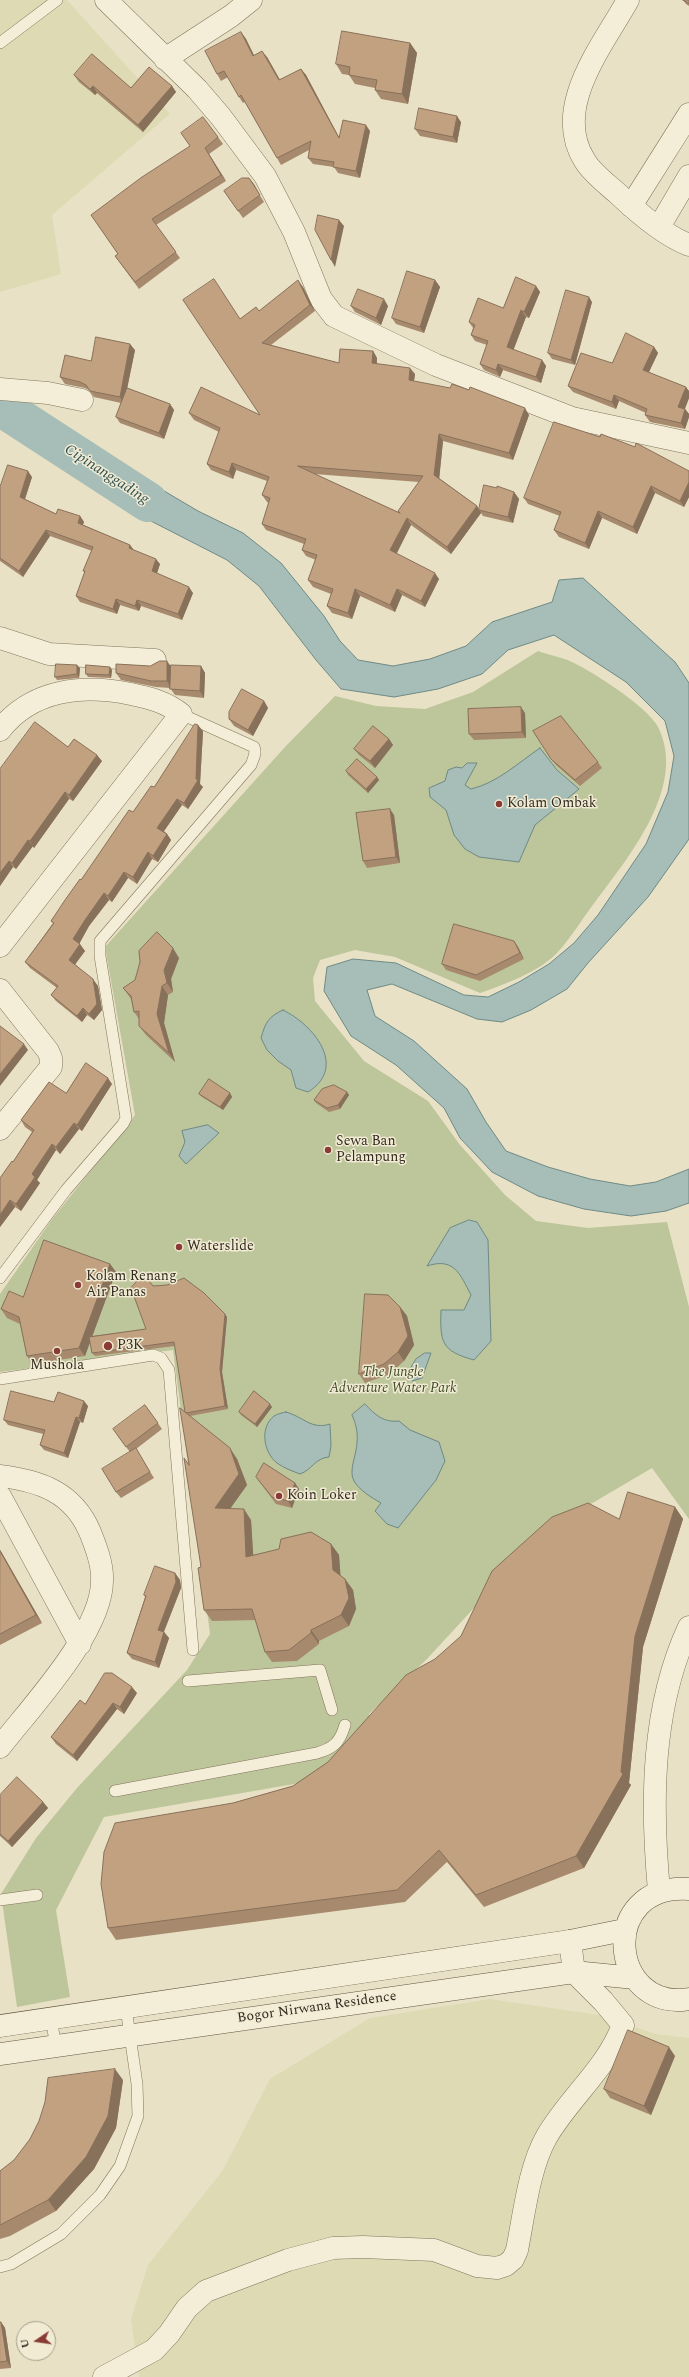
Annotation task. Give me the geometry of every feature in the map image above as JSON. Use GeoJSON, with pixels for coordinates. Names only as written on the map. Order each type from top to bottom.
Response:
{"type":"FeatureCollection","features":[{"type":"Feature","properties":{"kind":"street"},"geometry":{"type":"LineString","coordinates":[[106,0],[197,89],[221,117],[265,176],[294,232],[321,299],[334,316],[436,365],[572,418],[689,443]]}},
{"type":"Feature","properties":{"kind":"street"},"geometry":{"type":"LineString","coordinates":[[165,59],[231,16],[251,0]]}},
{"type":"Feature","properties":{"kind":"street"},"geometry":{"type":"LineString","coordinates":[[628,0],[579,86],[572,120],[575,140],[585,162],[631,206],[659,227],[689,244]]}},
{"type":"Feature","properties":{"kind":"street"},"geometry":{"type":"LineString","coordinates":[[631,206],[686,126]]}},
{"type":"Feature","properties":{"kind":"street"},"geometry":{"type":"LineString","coordinates":[[659,227],[689,176]]}},
{"type":"Feature","properties":{"kind":"street"},"geometry":{"type":"LineString","coordinates":[[0,389],[48,393],[82,400]]}},
{"type":"Feature","properties":{"kind":"street"},"geometry":{"type":"LineString","coordinates":[[0,638],[49,654],[155,660]]}},
{"type":"Feature","properties":{"kind":"street"},"geometry":{"type":"LineString","coordinates":[[0,730],[11,717],[24,707],[58,692],[84,688],[117,691],[150,698],[170,705],[182,714],[0,946]]}},
{"type":"Feature","properties":{"kind":"street"},"geometry":{"type":"LineString","coordinates":[[0,990],[48,1051],[52,1063],[0,1129]]}},
{"type":"Feature","properties":{"kind":"street"},"geometry":{"type":"LineString","coordinates":[[0,1476],[24,1479],[62,1495],[83,1515],[98,1555],[102,1581],[99,1604],[80,1644],[0,1747]]}},
{"type":"Feature","properties":{"kind":"street"},"geometry":{"type":"LineString","coordinates":[[0,1496],[80,1644]]}},
{"type":"Feature","properties":{"kind":"street"},"geometry":{"type":"LineString","coordinates":[[659,1891],[654,1831],[656,1776],[665,1702],[673,1669],[689,1627]]}},
{"type":"Feature","properties":{"kind":"street"},"geometry":{"type":"LineString","coordinates":[[689,1889],[676,1888],[659,1891],[638,1906],[624,1930],[624,1946],[627,1962],[635,1978],[647,1990],[663,1998],[689,1999]]}},
{"type":"Feature","properties":{"kind":"street","name":"Bogor Nirwana Residence"},"geometry":{"type":"LineString","coordinates":[[0,2026],[570,1941],[624,1930]]}},
{"type":"Feature","properties":{"kind":"street"},"geometry":{"type":"LineString","coordinates":[[104,2377],[154,2350],[180,2321],[187,2308],[206,2291],[310,2253],[333,2248],[363,2247],[434,2250],[477,2266],[497,2268],[506,2265],[513,2259],[517,2250],[538,2156],[548,2136],[609,2054],[623,2026],[603,2001],[574,1972],[570,1941]]}},
{"type":"Feature","properties":{"kind":"street","name":"Bogor Nirwana Residence"},"geometry":{"type":"LineString","coordinates":[[0,2054],[574,1972],[635,1978]]}},
{"type":"Feature","properties":{"kind":"lane"},"geometry":{"type":"LineString","coordinates":[[0,43],[57,0]]}},
{"type":"Feature","properties":{"kind":"lane"},"geometry":{"type":"LineString","coordinates":[[0,1278],[66,1190],[123,1124],[126,1118],[100,956],[100,940],[200,827],[251,765],[254,758],[256,750],[254,747],[182,714]]}},
{"type":"Feature","properties":{"kind":"lane"},"geometry":{"type":"LineString","coordinates":[[0,1379],[153,1355],[166,1363],[169,1370],[193,1650]]}},
{"type":"Feature","properties":{"kind":"lane"},"geometry":{"type":"LineString","coordinates":[[188,1681],[320,1670],[332,1710]]}},
{"type":"Feature","properties":{"kind":"lane"},"geometry":{"type":"LineString","coordinates":[[115,1791],[318,1753],[331,1749],[341,1739],[345,1725]]}},
{"type":"Feature","properties":{"kind":"lane"},"geometry":{"type":"LineString","coordinates":[[0,1900],[37,1895]]}},
{"type":"Feature","properties":{"kind":"lane"},"geometry":{"type":"LineString","coordinates":[[0,2267],[10,2264],[61,2234],[100,2195],[120,2166],[138,2116],[137,2084],[126,2008]]}},
{"type":"Feature","properties":{"kind":"lane"},"geometry":{"type":"LineString","coordinates":[[51,2019],[56,2046]]}},
{"type":"Feature","properties":{"kind":"shaded area"},"geometry":{"type":"Polygon","coordinates":[[[0,0],[67,0],[170,114],[52,215],[61,274],[0,292],[0,0]]]}},
{"type":"Feature","properties":{"kind":"shaded area"},"geometry":{"type":"Polygon","coordinates":[[[490,1999],[599,2015],[656,2034],[689,2038],[689,2377],[139,2377],[131,2319],[148,2265],[223,2170],[270,2079],[370,2018],[490,1999]]]}},
{"type":"Feature","properties":{"kind":"green space","name":"The Jungle Adventure Water Park"},"geometry":{"type":"Polygon","coordinates":[[[538,651],[572,662],[606,682],[632,700],[652,719],[658,727],[665,750],[665,773],[660,797],[650,820],[637,843],[572,935],[557,953],[531,972],[480,993],[395,957],[355,950],[320,960],[313,978],[315,1001],[364,1061],[428,1101],[460,1145],[505,1195],[536,1221],[588,1228],[667,1222],[689,1307],[689,1519],[652,1468],[545,1531],[426,1660],[369,1714],[375,1724],[323,1779],[104,1817],[56,1910],[70,1997],[17,2007],[1,1894],[36,1838],[77,1788],[187,1670],[210,1634],[173,1350],[0,1372],[0,1294],[53,1218],[135,1115],[105,947],[285,747],[335,696],[376,706],[425,709],[473,692],[538,651]]]}},
{"type":"Feature","properties":{"kind":"water"},"geometry":{"type":"Polygon","coordinates":[[[110,459],[198,511],[243,533],[281,563],[324,616],[340,641],[358,660],[393,666],[430,659],[466,646],[492,622],[552,602],[559,580],[583,578],[675,662],[689,683],[689,839],[648,897],[588,963],[567,989],[531,1010],[502,1022],[477,1019],[392,984],[367,990],[375,1016],[414,1041],[467,1089],[486,1122],[506,1151],[548,1167],[590,1179],[630,1186],[656,1182],[689,1169],[689,1203],[666,1211],[631,1216],[584,1209],[538,1196],[492,1172],[460,1138],[444,1108],[396,1065],[351,1036],[324,991],[327,967],[353,959],[396,963],[464,995],[488,997],[519,982],[549,964],[574,943],[598,915],[646,844],[668,792],[674,756],[665,721],[626,682],[554,635],[508,650],[482,674],[438,689],[394,697],[341,689],[316,660],[259,586],[227,560],[147,519],[94,486],[110,459]]]}},
{"type":"Feature","properties":{"kind":"water","name":"Kolam Ombak"},"geometry":{"type":"Polygon","coordinates":[[[540,748],[557,770],[579,789],[535,825],[519,862],[479,857],[465,849],[454,835],[446,810],[430,797],[429,788],[445,781],[448,770],[456,767],[462,768],[467,763],[477,763],[465,785],[471,789],[481,786],[507,772],[540,748]]]}},
{"type":"Feature","properties":{"kind":"water"},"geometry":{"type":"Polygon","coordinates":[[[283,1010],[295,1017],[315,1036],[322,1047],[326,1059],[325,1071],[320,1082],[308,1092],[296,1088],[291,1070],[278,1061],[267,1050],[261,1038],[268,1021],[274,1015],[283,1010]]]}},
{"type":"Feature","properties":{"kind":"water"},"geometry":{"type":"Polygon","coordinates":[[[208,1125],[219,1133],[186,1164],[179,1156],[185,1142],[182,1131],[208,1125]]]}},
{"type":"Feature","properties":{"kind":"water"},"geometry":{"type":"Polygon","coordinates":[[[469,1220],[477,1222],[488,1240],[491,1341],[474,1360],[463,1357],[449,1349],[442,1338],[441,1330],[441,1310],[464,1310],[471,1295],[455,1269],[444,1264],[427,1266],[450,1228],[469,1220]]]}},
{"type":"Feature","properties":{"kind":"water"},"geometry":{"type":"Polygon","coordinates":[[[425,1353],[431,1353],[422,1378],[412,1381],[408,1372],[416,1359],[425,1353]]]}},
{"type":"Feature","properties":{"kind":"water"},"geometry":{"type":"Polygon","coordinates":[[[365,1404],[372,1412],[380,1417],[389,1421],[399,1421],[410,1430],[439,1442],[445,1461],[436,1480],[398,1528],[387,1524],[375,1511],[381,1503],[362,1491],[352,1477],[352,1467],[357,1447],[357,1438],[355,1422],[352,1415],[365,1404]]]}},
{"type":"Feature","properties":{"kind":"water"},"geometry":{"type":"Polygon","coordinates":[[[286,1412],[312,1424],[330,1424],[331,1446],[329,1457],[320,1460],[308,1470],[300,1474],[277,1463],[266,1447],[265,1434],[269,1421],[275,1415],[286,1412]]]}},
{"type":"Feature","properties":{"kind":"building"},"geometry":{"type":"Polygon","coordinates":[[[342,31],[410,43],[402,94],[375,90],[377,80],[349,75],[350,67],[336,64],[342,31]]]}},
{"type":"Feature","properties":{"kind":"building"},"geometry":{"type":"Polygon","coordinates":[[[241,32],[253,56],[262,51],[279,80],[301,69],[339,138],[343,120],[366,125],[356,171],[333,167],[334,162],[308,158],[311,141],[277,158],[241,95],[239,97],[224,71],[217,74],[205,51],[241,32]]]}},
{"type":"Feature","properties":{"kind":"building"},"geometry":{"type":"Polygon","coordinates":[[[92,54],[131,88],[149,67],[172,86],[138,125],[93,86],[90,89],[74,75],[92,54]]]}},
{"type":"Feature","properties":{"kind":"building"},"geometry":{"type":"Polygon","coordinates":[[[419,108],[457,116],[453,137],[415,129],[419,108]]]}},
{"type":"Feature","properties":{"kind":"building"},"geometry":{"type":"Polygon","coordinates":[[[203,117],[218,137],[205,148],[221,175],[152,219],[176,252],[135,282],[115,256],[118,254],[91,215],[142,177],[190,146],[181,133],[203,117]]]}},
{"type":"Feature","properties":{"kind":"building"},"geometry":{"type":"Polygon","coordinates":[[[242,178],[249,178],[260,195],[238,211],[224,191],[242,178]]]}},
{"type":"Feature","properties":{"kind":"building"},"geometry":{"type":"Polygon","coordinates":[[[318,215],[339,220],[331,260],[315,230],[318,215]]]}},
{"type":"Feature","properties":{"kind":"building"},"geometry":{"type":"Polygon","coordinates":[[[407,271],[435,280],[420,327],[392,318],[407,271]]]}},
{"type":"Feature","properties":{"kind":"building"},"geometry":{"type":"Polygon","coordinates":[[[516,277],[536,286],[524,312],[521,310],[507,347],[542,360],[536,377],[498,364],[496,370],[480,364],[488,341],[471,335],[475,325],[469,322],[478,298],[503,308],[516,277]]]}},
{"type":"Feature","properties":{"kind":"building"},"geometry":{"type":"Polygon","coordinates":[[[214,279],[240,319],[256,307],[259,311],[298,280],[310,305],[262,343],[339,363],[340,349],[373,351],[372,363],[410,368],[409,380],[450,388],[452,384],[469,390],[470,387],[525,408],[509,453],[439,434],[434,475],[477,506],[447,547],[407,518],[390,550],[435,573],[421,601],[397,589],[390,605],[355,589],[348,613],[327,606],[333,589],[308,580],[317,555],[302,550],[306,539],[262,524],[270,498],[262,495],[269,477],[232,463],[229,472],[207,464],[220,428],[189,413],[201,387],[260,415],[183,300],[214,279]],[[298,466],[400,513],[398,511],[423,476],[298,466]]]}},
{"type":"Feature","properties":{"kind":"building"},"geometry":{"type":"Polygon","coordinates":[[[358,289],[384,299],[376,318],[351,306],[358,289]]]}},
{"type":"Feature","properties":{"kind":"building"},"geometry":{"type":"Polygon","coordinates":[[[566,290],[589,297],[571,360],[548,353],[566,290]]]}},
{"type":"Feature","properties":{"kind":"building"},"geometry":{"type":"Polygon","coordinates":[[[626,333],[654,347],[643,370],[686,387],[678,407],[685,409],[681,423],[645,415],[647,409],[614,395],[612,402],[568,386],[581,353],[612,363],[626,333]]]}},
{"type":"Feature","properties":{"kind":"building"},"geometry":{"type":"Polygon","coordinates":[[[96,337],[130,344],[120,397],[90,391],[86,385],[80,382],[60,377],[65,355],[91,361],[96,337]]]}},
{"type":"Feature","properties":{"kind":"building"},"geometry":{"type":"Polygon","coordinates":[[[127,388],[170,404],[159,433],[116,417],[127,388]]]}},
{"type":"Feature","properties":{"kind":"building"},"geometry":{"type":"Polygon","coordinates":[[[554,422],[600,437],[601,434],[635,447],[636,443],[689,471],[689,482],[680,501],[651,486],[633,527],[598,511],[585,543],[554,530],[561,512],[524,498],[554,422]]]}},
{"type":"Feature","properties":{"kind":"building"},"geometry":{"type":"Polygon","coordinates":[[[8,465],[28,471],[20,497],[56,514],[58,509],[80,516],[78,523],[130,545],[129,548],[156,559],[152,571],[189,587],[178,614],[137,600],[135,606],[116,599],[113,609],[76,596],[85,571],[83,571],[93,547],[46,530],[19,571],[0,558],[0,487],[8,465]]]}},
{"type":"Feature","properties":{"kind":"building"},"geometry":{"type":"Polygon","coordinates":[[[484,485],[497,488],[497,486],[514,492],[508,517],[479,510],[484,485]]]}},
{"type":"Feature","properties":{"kind":"building"},"geometry":{"type":"Polygon","coordinates":[[[160,661],[167,661],[167,681],[151,681],[116,673],[116,664],[150,666],[160,661]]]}},
{"type":"Feature","properties":{"kind":"building"},"geometry":{"type":"Polygon","coordinates":[[[56,664],[77,665],[77,674],[55,677],[56,664]]]}},
{"type":"Feature","properties":{"kind":"building"},"geometry":{"type":"Polygon","coordinates":[[[86,665],[110,667],[109,675],[86,674],[86,665]]]}},
{"type":"Feature","properties":{"kind":"building"},"geometry":{"type":"Polygon","coordinates":[[[171,665],[201,666],[200,691],[170,689],[171,665]]]}},
{"type":"Feature","properties":{"kind":"building"},"geometry":{"type":"Polygon","coordinates":[[[242,689],[264,701],[248,730],[229,719],[229,712],[242,689]]]}},
{"type":"Feature","properties":{"kind":"building"},"geometry":{"type":"Polygon","coordinates":[[[521,707],[522,732],[469,734],[468,709],[521,707]]]}},
{"type":"Feature","properties":{"kind":"building"},"geometry":{"type":"Polygon","coordinates":[[[561,716],[598,762],[575,780],[551,759],[533,731],[561,716]]]}},
{"type":"Feature","properties":{"kind":"building"},"geometry":{"type":"Polygon","coordinates":[[[35,722],[68,747],[74,739],[97,755],[69,795],[65,792],[30,841],[28,840],[12,863],[9,861],[0,873],[0,769],[35,722]]]}},
{"type":"Feature","properties":{"kind":"building"},"geometry":{"type":"Polygon","coordinates":[[[195,724],[198,725],[196,779],[198,780],[184,803],[177,799],[157,828],[167,834],[153,856],[148,852],[133,877],[124,872],[108,896],[104,893],[73,939],[80,944],[69,960],[93,979],[97,1004],[89,1014],[83,1008],[77,1016],[51,995],[58,986],[25,962],[54,923],[51,921],[65,900],[80,879],[81,880],[129,810],[133,812],[151,786],[154,787],[195,724]]]}},
{"type":"Feature","properties":{"kind":"building"},"geometry":{"type":"Polygon","coordinates":[[[373,726],[389,739],[370,761],[354,749],[373,726]]]}},
{"type":"Feature","properties":{"kind":"building"},"geometry":{"type":"Polygon","coordinates":[[[357,759],[377,777],[366,789],[346,771],[357,759]]]}},
{"type":"Feature","properties":{"kind":"building"},"geometry":{"type":"Polygon","coordinates":[[[390,809],[396,857],[363,861],[356,813],[390,809]]]}},
{"type":"Feature","properties":{"kind":"building"},"geometry":{"type":"Polygon","coordinates":[[[454,924],[514,941],[520,953],[476,975],[442,964],[454,924]]]}},
{"type":"Feature","properties":{"kind":"building"},"geometry":{"type":"Polygon","coordinates":[[[157,932],[173,948],[164,970],[167,983],[162,986],[157,1014],[169,1053],[139,1026],[139,1011],[134,1012],[131,996],[123,988],[135,980],[140,962],[139,951],[157,932]]]}},
{"type":"Feature","properties":{"kind":"building"},"geometry":{"type":"Polygon","coordinates":[[[0,1026],[24,1044],[0,1074],[0,1026]]]}},
{"type":"Feature","properties":{"kind":"building"},"geometry":{"type":"Polygon","coordinates":[[[86,1063],[108,1078],[77,1125],[74,1123],[56,1147],[52,1144],[32,1174],[35,1177],[16,1204],[10,1200],[0,1215],[0,1178],[12,1161],[13,1162],[34,1130],[21,1120],[49,1082],[66,1093],[86,1063]]]}},
{"type":"Feature","properties":{"kind":"building"},"geometry":{"type":"Polygon","coordinates":[[[209,1079],[230,1093],[220,1107],[199,1094],[209,1079]]]}},
{"type":"Feature","properties":{"kind":"building"},"geometry":{"type":"Polygon","coordinates":[[[334,1085],[347,1092],[338,1105],[327,1108],[314,1100],[322,1089],[334,1085]]]}},
{"type":"Feature","properties":{"kind":"building"},"geometry":{"type":"Polygon","coordinates":[[[44,1240],[110,1264],[79,1348],[27,1356],[19,1317],[1,1309],[9,1291],[23,1297],[44,1240]]]}},
{"type":"Feature","properties":{"kind":"building"},"geometry":{"type":"Polygon","coordinates":[[[144,1274],[153,1286],[167,1285],[184,1278],[204,1293],[225,1314],[220,1369],[225,1406],[185,1412],[174,1342],[92,1353],[89,1337],[146,1329],[131,1288],[144,1274]]]}},
{"type":"Feature","properties":{"kind":"building"},"geometry":{"type":"Polygon","coordinates":[[[365,1294],[388,1295],[400,1307],[408,1336],[398,1352],[384,1364],[359,1374],[365,1294]]]}},
{"type":"Feature","properties":{"kind":"building"},"geometry":{"type":"Polygon","coordinates":[[[11,1391],[54,1402],[58,1392],[84,1401],[79,1418],[76,1417],[64,1453],[40,1445],[45,1430],[4,1420],[11,1391]]]}},
{"type":"Feature","properties":{"kind":"building"},"geometry":{"type":"Polygon","coordinates":[[[254,1391],[270,1404],[255,1424],[239,1412],[254,1391]]]}},
{"type":"Feature","properties":{"kind":"building"},"geometry":{"type":"Polygon","coordinates":[[[145,1405],[158,1423],[126,1447],[113,1429],[145,1405]]]}},
{"type":"Feature","properties":{"kind":"building"},"geometry":{"type":"Polygon","coordinates":[[[180,1408],[230,1448],[239,1474],[215,1508],[244,1509],[246,1557],[279,1549],[281,1539],[311,1532],[331,1544],[333,1570],[345,1579],[349,1598],[341,1615],[311,1630],[311,1633],[289,1650],[265,1652],[252,1609],[204,1610],[198,1568],[201,1567],[184,1458],[189,1465],[180,1408]]]}},
{"type":"Feature","properties":{"kind":"building"},"geometry":{"type":"Polygon","coordinates":[[[136,1448],[150,1472],[116,1492],[102,1469],[136,1448]]]}},
{"type":"Feature","properties":{"kind":"building"},"geometry":{"type":"Polygon","coordinates":[[[264,1463],[295,1483],[288,1501],[272,1497],[256,1477],[264,1463]]]}},
{"type":"Feature","properties":{"kind":"building"},"geometry":{"type":"Polygon","coordinates":[[[628,1492],[675,1507],[635,1636],[621,1772],[623,1774],[576,1856],[476,1895],[439,1850],[397,1890],[108,1928],[101,1884],[104,1852],[115,1823],[233,1803],[293,1786],[328,1762],[406,1675],[435,1659],[461,1636],[492,1571],[552,1517],[588,1503],[619,1519],[628,1492]]]}},
{"type":"Feature","properties":{"kind":"building"},"geometry":{"type":"Polygon","coordinates":[[[0,1551],[36,1615],[0,1634],[0,1551]]]}},
{"type":"Feature","properties":{"kind":"building"},"geometry":{"type":"Polygon","coordinates":[[[155,1566],[175,1573],[176,1582],[158,1630],[164,1632],[155,1662],[127,1653],[146,1596],[144,1595],[155,1566]]]}},
{"type":"Feature","properties":{"kind":"building"},"geometry":{"type":"Polygon","coordinates":[[[105,1673],[112,1673],[132,1687],[120,1707],[113,1703],[73,1755],[51,1737],[80,1700],[85,1704],[105,1673]]]}},
{"type":"Feature","properties":{"kind":"building"},"geometry":{"type":"Polygon","coordinates":[[[17,1777],[43,1802],[8,1841],[0,1834],[0,1795],[17,1777]]]}},
{"type":"Feature","properties":{"kind":"building"},"geometry":{"type":"Polygon","coordinates":[[[628,2030],[669,2047],[644,2106],[604,2089],[628,2030]]]}},
{"type":"Feature","properties":{"kind":"building"},"geometry":{"type":"Polygon","coordinates":[[[115,2069],[108,2116],[86,2157],[48,2200],[0,2225],[0,2171],[14,2160],[30,2139],[39,2121],[45,2102],[48,2078],[115,2069]]]}},
{"type":"Feature","properties":{"kind":"building"},"geometry":{"type":"Polygon","coordinates":[[[0,2322],[7,2361],[0,2362],[0,2322]]]}},
{"type":"Feature","properties":{"kind":"waterway","name":"Cipinanggading"},"geometry":{"type":"LineString","coordinates":[[0,406],[148,502]]}},
{"type":"Feature","properties":{"kind":"place","name":"Kolam Ombak"},"geometry":{"type":"Point","coordinates":[499,804]}},
{"type":"Feature","properties":{"kind":"place","name":"Sewa Ban Pelampung"},"geometry":{"type":"Point","coordinates":[328,1150]}},
{"type":"Feature","properties":{"kind":"place","name":"Waterslide"},"geometry":{"type":"Point","coordinates":[179,1247]}},
{"type":"Feature","properties":{"kind":"place","name":"Kolam Renang Air Panas"},"geometry":{"type":"Point","coordinates":[78,1285]}},
{"type":"Feature","properties":{"kind":"place","name":"P3K"},"geometry":{"type":"Point","coordinates":[108,1346]}},
{"type":"Feature","properties":{"kind":"place","name":"Mushola"},"geometry":{"type":"Point","coordinates":[57,1351]}},
{"type":"Feature","properties":{"kind":"place","name":"Koin Loker"},"geometry":{"type":"Point","coordinates":[279,1496]}}]}
